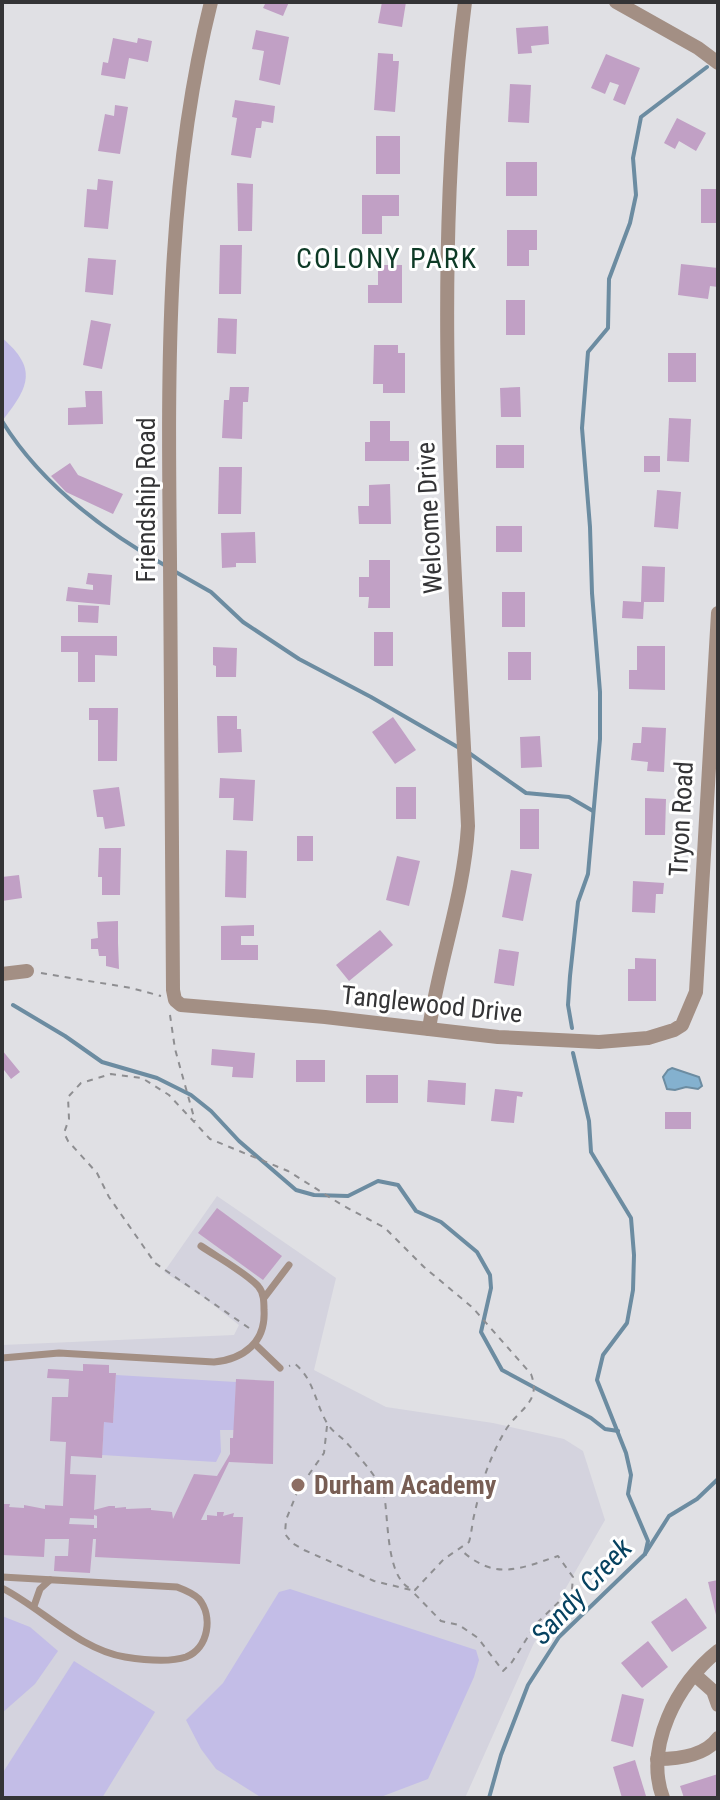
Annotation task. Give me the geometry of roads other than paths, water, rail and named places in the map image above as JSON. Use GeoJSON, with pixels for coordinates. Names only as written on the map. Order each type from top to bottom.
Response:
{"type":"FeatureCollection","features":[{"type":"Feature","properties":{"kind":"street","name":"Friendship Road"},"geometry":{"type":"LineString","coordinates":[[175,1000],[171,810],[170,306],[191,92],[211,2]]}},
{"type":"Feature","properties":{"kind":"street","name":"Welcome Drive"},"geometry":{"type":"LineString","coordinates":[[429,1029],[463,869],[468,826],[449,440],[448,195],[456,74],[465,2]]}},
{"type":"Feature","properties":{"kind":"street"},"geometry":{"type":"LineString","coordinates":[[616,2],[698,48],[718,63]]}},
{"type":"Feature","properties":{"kind":"street","name":"Tryon Road"},"geometry":{"type":"LineString","coordinates":[[682,1025],[696,992],[718,613]]}},
{"type":"Feature","properties":{"kind":"street"},"geometry":{"type":"LineString","coordinates":[[2,974],[27,971]]}},
{"type":"Feature","properties":{"kind":"street","name":"Tanglewood Drive"},"geometry":{"type":"LineString","coordinates":[[175,1000],[181,1005],[325,1017],[498,1037],[599,1042],[665,1035],[682,1025]]}},
{"type":"Feature","properties":{"kind":"street"},"geometry":{"type":"LineString","coordinates":[[663,1798],[658,1784],[657,1759],[666,1722],[695,1675],[718,1651]]}},
{"type":"Feature","properties":{"kind":"street"},"geometry":{"type":"LineString","coordinates":[[695,1675],[713,1691],[718,1705]]}},
{"type":"Feature","properties":{"kind":"street"},"geometry":{"type":"LineString","coordinates":[[657,1759],[680,1758],[701,1751],[718,1738]]}},
{"type":"Feature","properties":{"kind":"lane"},"geometry":{"type":"LineString","coordinates":[[2,1358],[59,1353],[226,1361],[256,1344],[264,1325],[264,1298],[258,1287],[201,1246]]}},
{"type":"Feature","properties":{"kind":"lane"},"geometry":{"type":"LineString","coordinates":[[264,1298],[289,1265]]}},
{"type":"Feature","properties":{"kind":"lane"},"geometry":{"type":"LineString","coordinates":[[256,1344],[280,1368]]}},
{"type":"Feature","properties":{"kind":"lane"},"geometry":{"type":"LineString","coordinates":[[2,1577],[177,1587],[201,1601],[207,1615],[203,1642],[189,1656],[171,1660],[102,1652],[2,1588]]}},
{"type":"Feature","properties":{"kind":"lane"},"geometry":{"type":"LineString","coordinates":[[34,1606],[40,1589],[50,1580]]}},
{"type":"Feature","properties":{"kind":"water"},"geometry":{"type":"Polygon","coordinates":[[[672,1068],[699,1077],[702,1086],[698,1089],[667,1089],[663,1077],[672,1068]]]}},
{"type":"Feature","properties":{"kind":"waterway"},"geometry":{"type":"LineString","coordinates":[[572,1028],[568,1005],[570,976],[578,902],[588,874],[600,739],[600,692],[582,428],[588,352],[608,328],[609,279],[630,223],[636,195],[633,158],[641,117],[707,67]]}},
{"type":"Feature","properties":{"kind":"waterway"},"geometry":{"type":"LineString","coordinates":[[2,421],[35,465],[75,504],[166,566]]}},
{"type":"Feature","properties":{"kind":"waterway"},"geometry":{"type":"LineString","coordinates":[[174,571],[211,592],[243,622],[299,659],[461,749]]}},
{"type":"Feature","properties":{"kind":"waterway"},"geometry":{"type":"LineString","coordinates":[[469,753],[526,793],[569,797],[593,811]]}},
{"type":"Feature","properties":{"kind":"waterway"},"geometry":{"type":"LineString","coordinates":[[13,1005],[102,1062],[157,1078],[191,1095],[296,1190],[314,1195],[348,1196],[378,1181],[398,1185],[416,1211],[441,1222],[477,1252],[490,1275],[491,1288],[481,1332],[502,1370],[591,1418],[605,1429],[618,1431]]}},
{"type":"Feature","properties":{"kind":"waterway"},"geometry":{"type":"LineString","coordinates":[[573,1053],[589,1121],[591,1152],[631,1218],[633,1290],[627,1323],[603,1355],[597,1380],[626,1453],[631,1475],[628,1494],[648,1541],[645,1554]]}},
{"type":"Feature","properties":{"kind":"waterway","name":"Sandy Creek"},"geometry":{"type":"LineString","coordinates":[[489,1798],[501,1755],[528,1685],[559,1637],[645,1554],[669,1516],[697,1499],[718,1479]]}},
{"type":"Feature","properties":{"kind":"place","name":"Durham Academy"},"geometry":{"type":"Point","coordinates":[298,1485]}},
{"type":"Feature","properties":{"kind":"district","name":"COLONY PARK"},"geometry":{"type":"Point","coordinates":[387,258]}}]}
